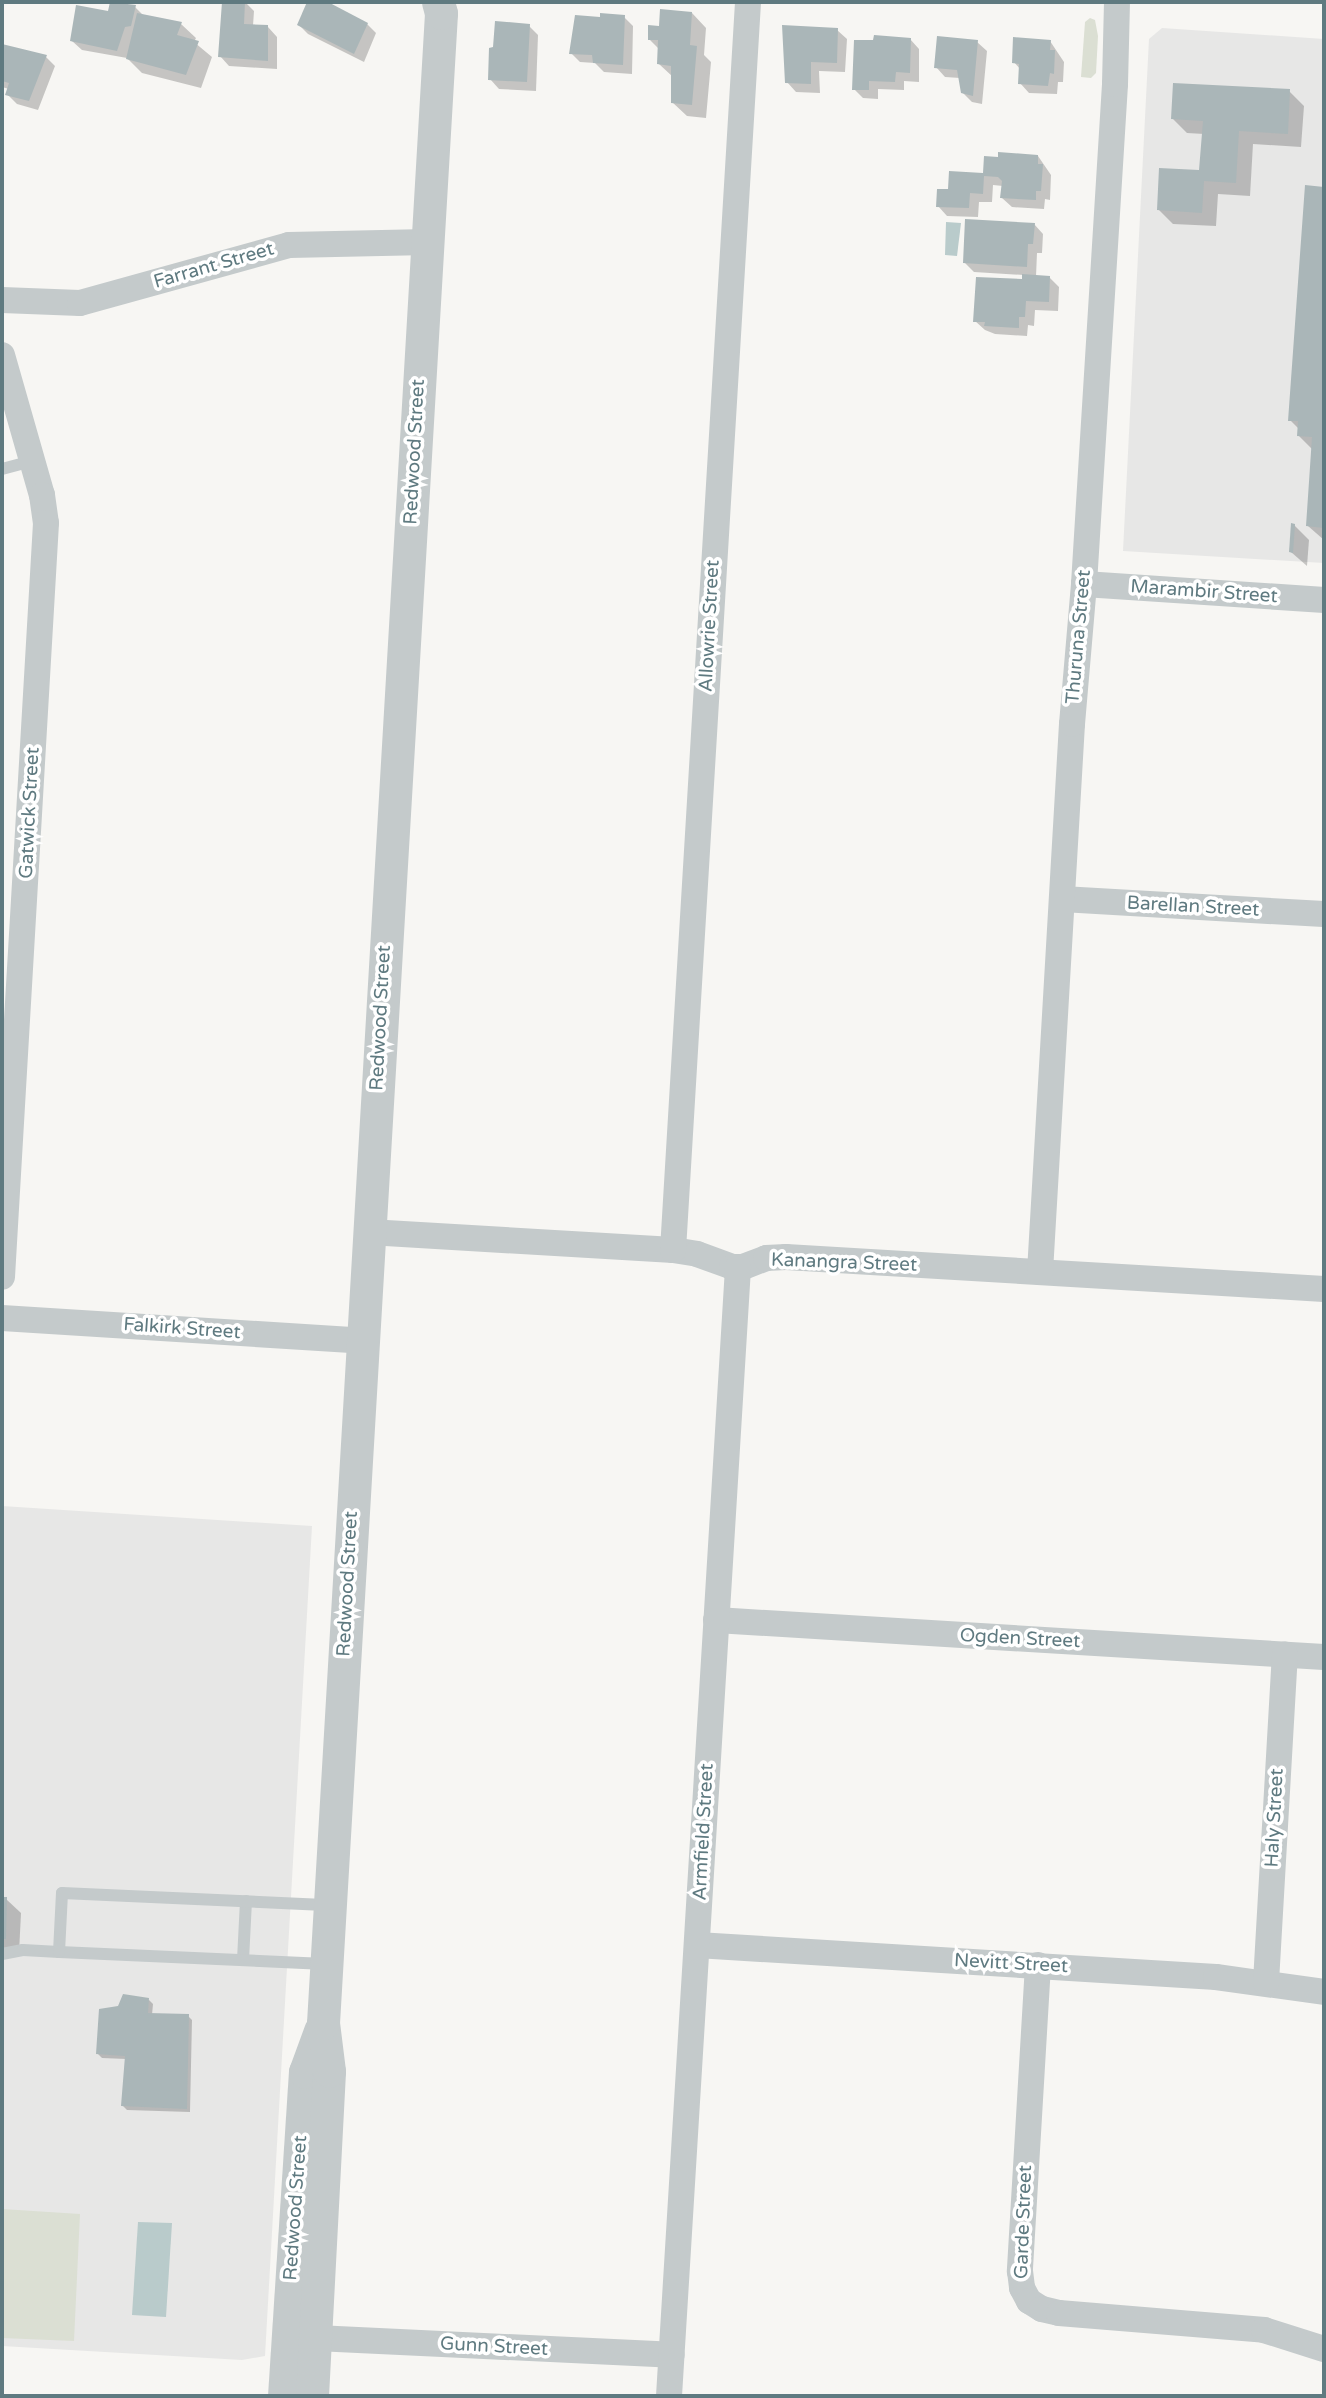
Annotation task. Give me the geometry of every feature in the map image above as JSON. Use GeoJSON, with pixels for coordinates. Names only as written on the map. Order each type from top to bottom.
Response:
{"type":"FeatureCollection","features":[{"type":"Feature","properties":{"kind":"street","name":"Allowrie Street"},"geometry":{"type":"LineString","coordinates":[[673,1250],[748,2]]}},
{"type":"Feature","properties":{"kind":"street","name":"Thuruna Street"},"geometry":{"type":"LineString","coordinates":[[1040,1272],[1072,724],[1084,584],[1115,76],[1116,2]]}},
{"type":"Feature","properties":{"kind":"street","name":"Redwood Street"},"geometry":{"type":"LineString","coordinates":[[312,2396],[329,2071],[323,2023],[442,6]]}},
{"type":"Feature","properties":{"kind":"street","name":"Farrant Street"},"geometry":{"type":"LineString","coordinates":[[2,300],[80,303],[289,245],[428,242]]}},
{"type":"Feature","properties":{"kind":"street","name":"Gatwick Street"},"geometry":{"type":"LineString","coordinates":[[2,355],[45,509],[46,547],[2,1277]]}},
{"type":"Feature","properties":{"kind":"street","name":"Marambir Street"},"geometry":{"type":"LineString","coordinates":[[1084,584],[1324,600]]}},
{"type":"Feature","properties":{"kind":"street","name":"Barellan Street"},"geometry":{"type":"LineString","coordinates":[[1062,899],[1324,915]]}},
{"type":"Feature","properties":{"kind":"street"},"geometry":{"type":"LineString","coordinates":[[369,1233],[673,1250],[697,1254],[725,1266],[738,1267]]}},
{"type":"Feature","properties":{"kind":"street","name":"Kanangra Street"},"geometry":{"type":"LineString","coordinates":[[738,1267],[766,1258],[786,1257],[1324,1289]]}},
{"type":"Feature","properties":{"kind":"street","name":"Armfield Street"},"geometry":{"type":"LineString","coordinates":[[669,2396],[738,1267]]}},
{"type":"Feature","properties":{"kind":"street","name":"Falkirk Street"},"geometry":{"type":"LineString","coordinates":[[2,1318],[363,1341]]}},
{"type":"Feature","properties":{"kind":"street","name":"Ogden Street"},"geometry":{"type":"LineString","coordinates":[[716,1620],[1324,1657]]}},
{"type":"Feature","properties":{"kind":"street","name":"Haly Street"},"geometry":{"type":"LineString","coordinates":[[1266,1982],[1285,1655]]}},
{"type":"Feature","properties":{"kind":"street","name":"Nevitt Street"},"geometry":{"type":"LineString","coordinates":[[697,1945],[1038,1965],[1266,1982],[1324,1992]]}},
{"type":"Feature","properties":{"kind":"street","name":"Garde Street"},"geometry":{"type":"LineString","coordinates":[[1038,1965],[1020,2271],[1025,2295],[1034,2306],[1051,2311],[1238,2326],[1289,2336],[1324,2349]]}},
{"type":"Feature","properties":{"kind":"street","name":"Redwood Street"},"geometry":{"type":"LineString","coordinates":[[284,2396],[305,2071],[323,2023]]}},
{"type":"Feature","properties":{"kind":"street","name":"Gunn Street"},"geometry":{"type":"LineString","coordinates":[[316,2338],[672,2355]]}},
{"type":"Feature","properties":{"kind":"lane"},"geometry":{"type":"LineString","coordinates":[[2,469],[32,461]]}},
{"type":"Feature","properties":{"kind":"lane"},"geometry":{"type":"LineString","coordinates":[[59,1952],[62,1893],[330,1905]]}},
{"type":"Feature","properties":{"kind":"lane"},"geometry":{"type":"LineString","coordinates":[[243,1960],[246,1901]]}},
{"type":"Feature","properties":{"kind":"lane"},"geometry":{"type":"LineString","coordinates":[[2,1954],[23,1950],[327,1965]]}},
{"type":"Feature","properties":{"kind":"shaded area"},"geometry":{"type":"Polygon","coordinates":[[[1090,18],[1095,20],[1098,36],[1096,73],[1091,78],[1081,77],[1085,22],[1090,18]]]}},
{"type":"Feature","properties":{"kind":"shaded area"},"geometry":{"type":"Polygon","coordinates":[[[1162,28],[1324,39],[1324,563],[1123,551],[1149,39],[1162,28]]]}},
{"type":"Feature","properties":{"kind":"shaded area"},"geometry":{"type":"Polygon","coordinates":[[[946,222],[961,223],[957,256],[945,255],[946,222]]]}},
{"type":"Feature","properties":{"kind":"shaded area"},"geometry":{"type":"Polygon","coordinates":[[[2,1506],[312,1526],[265,2356],[242,2360],[2,2346],[2,1506]]]}},
{"type":"Feature","properties":{"kind":"shaded area"},"geometry":{"type":"Polygon","coordinates":[[[2,2209],[80,2214],[74,2341],[2,2338],[2,2209]]]}},
{"type":"Feature","properties":{"kind":"shaded area"},"geometry":{"type":"Polygon","coordinates":[[[138,2222],[172,2223],[166,2317],[132,2315],[138,2222]]]}},
{"type":"Feature","properties":{"kind":"building"},"geometry":{"type":"Polygon","coordinates":[[[110,2],[136,5],[131,26],[125,27],[117,51],[70,41],[76,5],[108,11],[110,2]]]}},
{"type":"Feature","properties":{"kind":"building"},"geometry":{"type":"Polygon","coordinates":[[[222,2],[245,2],[244,24],[268,25],[268,61],[218,57],[222,2]]]}},
{"type":"Feature","properties":{"kind":"building"},"geometry":{"type":"Polygon","coordinates":[[[307,2],[328,2],[368,23],[354,54],[297,25],[307,2]]]}},
{"type":"Feature","properties":{"kind":"building"},"geometry":{"type":"Polygon","coordinates":[[[660,9],[692,12],[690,45],[697,46],[692,105],[671,103],[671,66],[657,64],[658,40],[648,40],[648,25],[659,26],[660,9]]]}},
{"type":"Feature","properties":{"kind":"building"},"geometry":{"type":"Polygon","coordinates":[[[137,13],[182,22],[177,35],[199,41],[186,75],[126,59],[137,13]]]}},
{"type":"Feature","properties":{"kind":"building"},"geometry":{"type":"Polygon","coordinates":[[[600,13],[625,15],[623,65],[593,63],[592,55],[569,54],[575,15],[600,17],[600,13]]]}},
{"type":"Feature","properties":{"kind":"building"},"geometry":{"type":"Polygon","coordinates":[[[495,21],[530,24],[527,82],[488,80],[489,48],[493,47],[495,21]]]}},
{"type":"Feature","properties":{"kind":"building"},"geometry":{"type":"Polygon","coordinates":[[[782,25],[838,28],[837,63],[811,62],[811,84],[785,83],[782,25]]]}},
{"type":"Feature","properties":{"kind":"building"},"geometry":{"type":"Polygon","coordinates":[[[874,35],[911,38],[910,73],[896,72],[895,82],[869,81],[869,90],[852,90],[854,40],[873,40],[874,35]]]}},
{"type":"Feature","properties":{"kind":"building"},"geometry":{"type":"Polygon","coordinates":[[[937,36],[978,40],[973,96],[961,93],[957,70],[934,68],[937,36]]]}},
{"type":"Feature","properties":{"kind":"building"},"geometry":{"type":"Polygon","coordinates":[[[1013,37],[1051,40],[1050,50],[1055,50],[1054,74],[1050,73],[1048,86],[1018,84],[1019,64],[1012,63],[1013,37]]]}},
{"type":"Feature","properties":{"kind":"building"},"geometry":{"type":"Polygon","coordinates":[[[2,44],[47,55],[29,101],[5,95],[9,83],[2,81],[2,44]]]}},
{"type":"Feature","properties":{"kind":"building"},"geometry":{"type":"Polygon","coordinates":[[[1173,83],[1290,89],[1288,134],[1239,131],[1236,183],[1204,181],[1202,213],[1157,210],[1159,168],[1199,170],[1203,121],[1171,119],[1173,83]]]}},
{"type":"Feature","properties":{"kind":"building"},"geometry":{"type":"Polygon","coordinates":[[[998,152],[1038,155],[1038,164],[1043,164],[1041,191],[1036,191],[1036,200],[1000,198],[1002,181],[998,177],[984,176],[983,194],[970,193],[969,208],[936,207],[937,189],[948,189],[949,171],[983,173],[984,156],[998,157],[998,152]]]}},
{"type":"Feature","properties":{"kind":"building"},"geometry":{"type":"Polygon","coordinates":[[[1305,185],[1324,187],[1324,528],[1306,526],[1312,437],[1297,436],[1298,421],[1288,421],[1305,185]]]}},
{"type":"Feature","properties":{"kind":"building"},"geometry":{"type":"Polygon","coordinates":[[[965,219],[1035,223],[1033,244],[1028,244],[1027,267],[963,263],[965,219]]]}},
{"type":"Feature","properties":{"kind":"building"},"geometry":{"type":"Polygon","coordinates":[[[1022,274],[1050,276],[1049,302],[1026,301],[1025,317],[1019,317],[1019,328],[984,326],[985,322],[973,322],[976,277],[1022,279],[1022,274]]]}},
{"type":"Feature","properties":{"kind":"building"},"geometry":{"type":"Polygon","coordinates":[[[1291,523],[1295,524],[1293,553],[1289,552],[1291,523]]]}},
{"type":"Feature","properties":{"kind":"building"},"geometry":{"type":"Polygon","coordinates":[[[2,1897],[7,1897],[6,1939],[2,1939],[2,1897]]]}},
{"type":"Feature","properties":{"kind":"building"},"geometry":{"type":"Polygon","coordinates":[[[123,1994],[149,1998],[148,2013],[189,2014],[187,2109],[121,2106],[125,2056],[96,2054],[99,2009],[118,2006],[123,1994]]]}}]}
